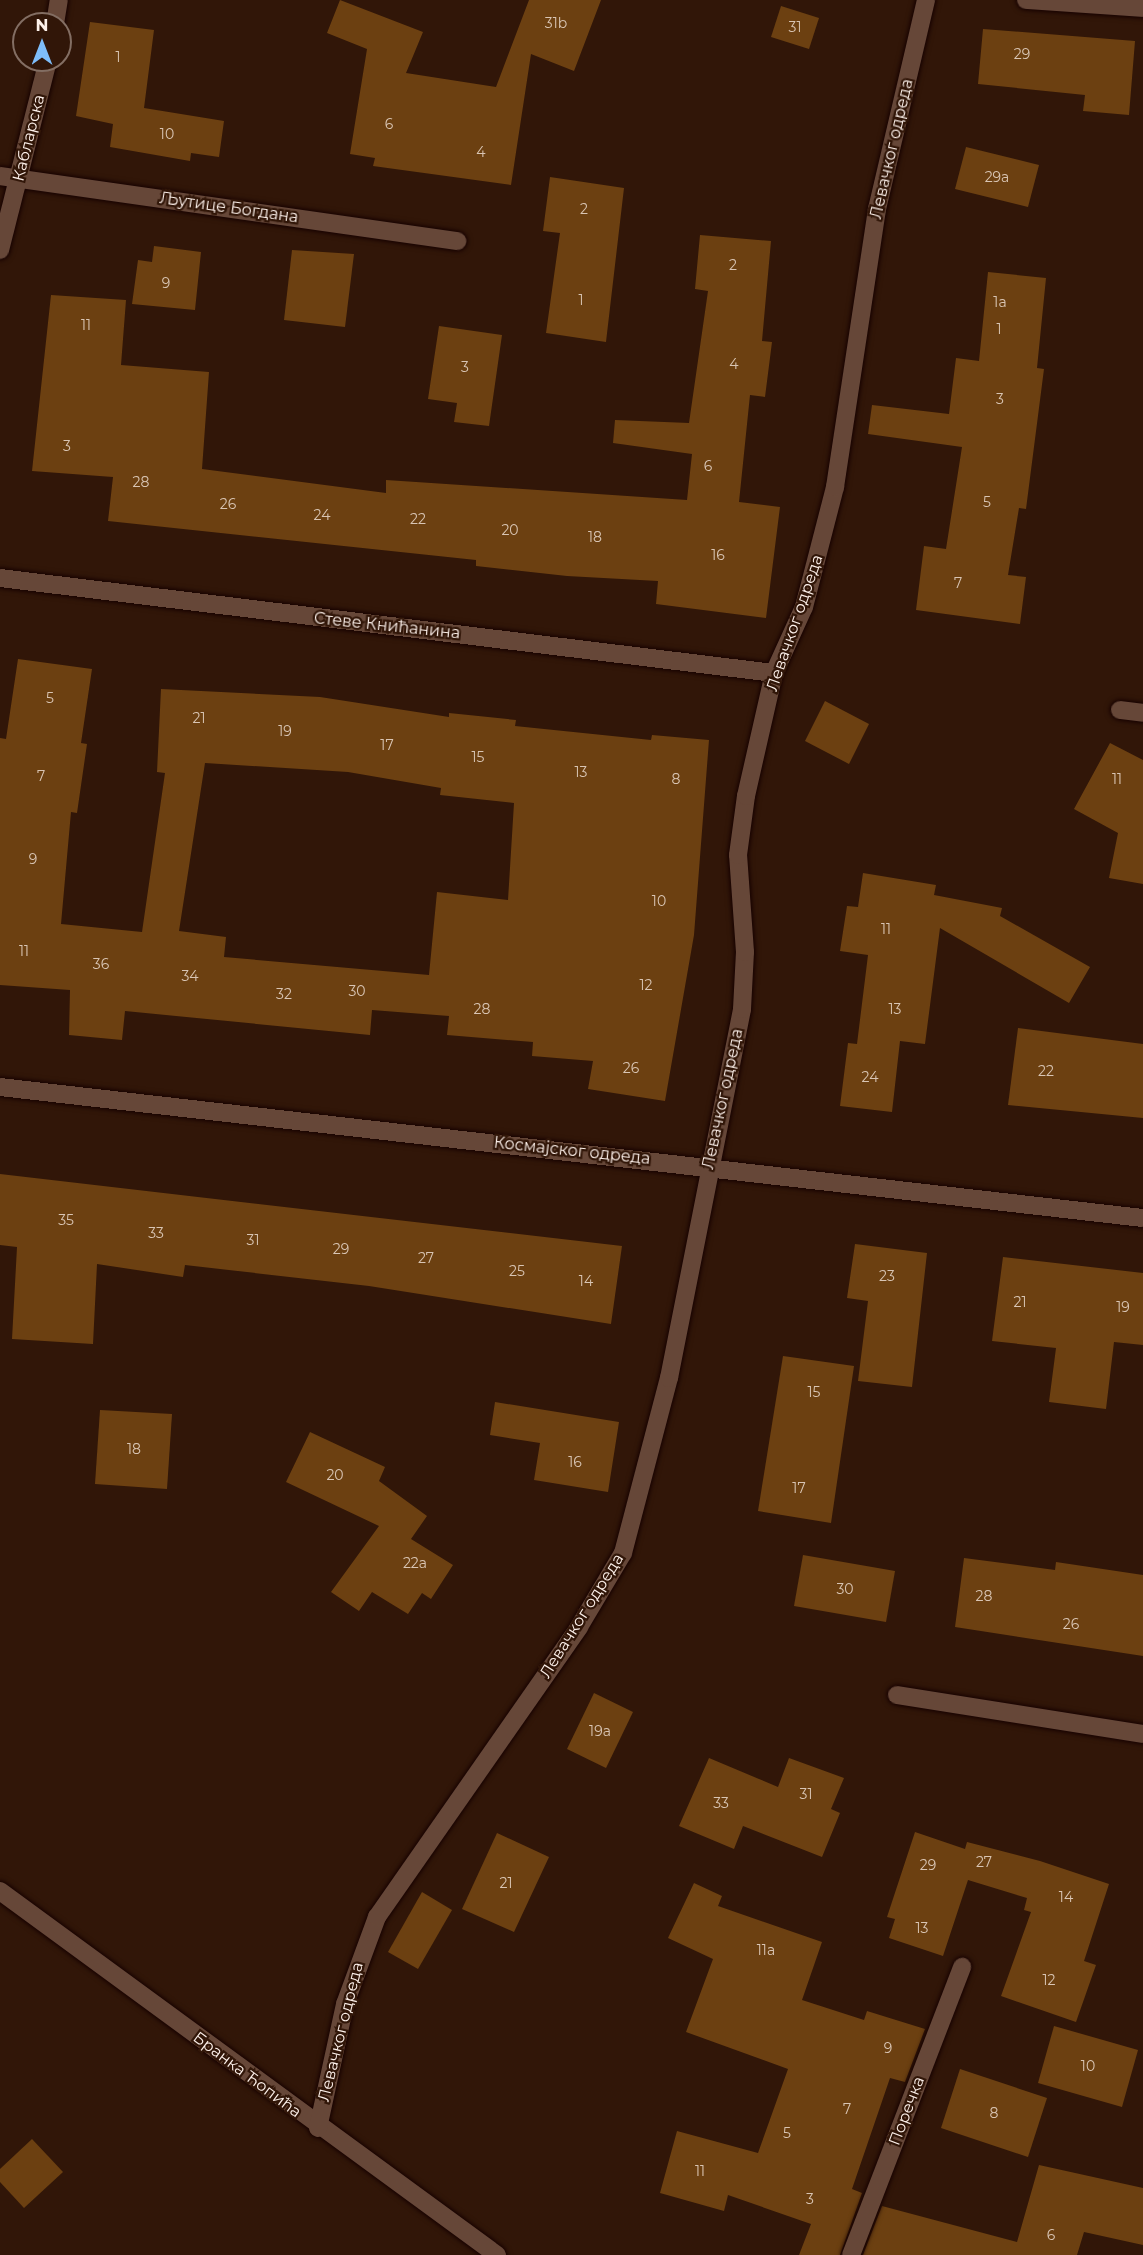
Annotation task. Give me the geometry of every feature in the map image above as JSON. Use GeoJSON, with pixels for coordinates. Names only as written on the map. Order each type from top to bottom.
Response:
{"type":"FeatureCollection","features":[{"type":"Feature","properties":{"kind":"street","name":"Левачког одреда"},"geometry":{"type":"LineString","coordinates":[[318,2128],[345,2004],[377,1917],[579,1627],[623,1553],[669,1378],[708,1164],[742,1009],[745,952],[738,855],[774,673],[804,607],[835,487],[877,208],[926,0]]}},
{"type":"Feature","properties":{"kind":"street"},"geometry":{"type":"LineString","coordinates":[[1026,0],[1143,8]]}},
{"type":"Feature","properties":{"kind":"street","name":"Кабларска"},"geometry":{"type":"LineString","coordinates":[[0,250],[45,72]]}},
{"type":"Feature","properties":{"kind":"street","name":"Љутице Богдана"},"geometry":{"type":"LineString","coordinates":[[0,176],[457,241]]}},
{"type":"Feature","properties":{"kind":"street","name":"Стеве Книћанина"},"geometry":{"type":"LineString","coordinates":[[0,578],[774,673]]}},
{"type":"Feature","properties":{"kind":"street"},"geometry":{"type":"LineString","coordinates":[[1120,710],[1143,713]]}},
{"type":"Feature","properties":{"kind":"street","name":"Космајског одреда"},"geometry":{"type":"LineString","coordinates":[[0,1087],[140,1107],[708,1164],[1143,1218]]}},
{"type":"Feature","properties":{"kind":"street"},"geometry":{"type":"LineString","coordinates":[[897,1695],[1143,1734]]}},
{"type":"Feature","properties":{"kind":"street","name":"Бранка Ћопића"},"geometry":{"type":"LineString","coordinates":[[0,1891],[318,2128],[497,2255]]}},
{"type":"Feature","properties":{"kind":"street","name":"Поречка"},"geometry":{"type":"LineString","coordinates":[[851,2255],[962,1967]]}},
{"type":"Feature","properties":{"kind":"building"},"geometry":{"type":"Polygon","coordinates":[[[340,0],[423,32],[406,73],[496,87],[529,0],[601,0],[574,71],[531,54],[511,185],[373,166],[375,158],[350,154],[367,49],[327,33],[340,0]]]}},
{"type":"Feature","properties":{"kind":"building"},"geometry":{"type":"Polygon","coordinates":[[[781,6],[819,18],[809,49],[771,37],[781,6]]]}},
{"type":"Feature","properties":{"kind":"building"},"geometry":{"type":"Polygon","coordinates":[[[90,22],[154,30],[144,108],[224,121],[219,157],[191,153],[190,161],[110,147],[113,124],[76,116],[90,22]]]}},
{"type":"Feature","properties":{"kind":"building"},"geometry":{"type":"Polygon","coordinates":[[[983,29],[1135,41],[1129,115],[1083,111],[1085,95],[978,84],[983,29]]]}},
{"type":"Feature","properties":{"kind":"building"},"geometry":{"type":"Polygon","coordinates":[[[966,147],[1039,165],[1028,207],[955,189],[966,147]]]}},
{"type":"Feature","properties":{"kind":"building"},"geometry":{"type":"Polygon","coordinates":[[[550,177],[624,188],[606,342],[546,333],[560,233],[543,231],[550,177]]]}},
{"type":"Feature","properties":{"kind":"building"},"geometry":{"type":"Polygon","coordinates":[[[700,235],[771,241],[762,341],[772,342],[765,397],[750,395],[739,502],[780,507],[766,618],[656,604],[658,581],[567,576],[476,566],[476,560],[108,521],[113,477],[32,471],[51,295],[126,300],[121,365],[209,372],[202,469],[386,493],[386,480],[687,500],[692,454],[613,443],[615,420],[689,423],[708,291],[695,289],[700,235]]]}},
{"type":"Feature","properties":{"kind":"building"},"geometry":{"type":"Polygon","coordinates":[[[154,246],[201,252],[195,310],[132,304],[138,260],[152,262],[154,246]]]}},
{"type":"Feature","properties":{"kind":"building"},"geometry":{"type":"Polygon","coordinates":[[[292,250],[354,254],[345,327],[284,320],[292,250]]]}},
{"type":"Feature","properties":{"kind":"building"},"geometry":{"type":"Polygon","coordinates":[[[988,272],[1046,278],[1037,368],[1044,369],[1026,509],[1019,508],[1008,575],[1026,577],[1020,624],[916,610],[924,546],[946,549],[962,447],[868,434],[872,405],[949,414],[956,358],[979,361],[988,272]]]}},
{"type":"Feature","properties":{"kind":"building"},"geometry":{"type":"Polygon","coordinates":[[[439,326],[502,335],[489,426],[454,422],[457,403],[428,399],[439,326]]]}},
{"type":"Feature","properties":{"kind":"building"},"geometry":{"type":"Polygon","coordinates":[[[18,659],[92,669],[81,743],[87,744],[77,813],[71,812],[61,924],[142,932],[165,773],[157,772],[161,689],[320,697],[449,717],[449,713],[516,720],[515,726],[651,740],[652,735],[709,740],[694,935],[665,1101],[588,1089],[593,1061],[532,1056],[533,1042],[447,1035],[449,1016],[372,1010],[370,1035],[125,1011],[122,1040],[69,1035],[70,990],[0,985],[0,738],[6,739],[18,659]],[[205,763],[179,931],[226,937],[224,957],[429,975],[437,892],[508,900],[514,803],[440,795],[441,788],[348,772],[205,763]]]}},
{"type":"Feature","properties":{"kind":"building"},"geometry":{"type":"Polygon","coordinates":[[[825,701],[869,724],[849,764],[805,741],[825,701]]]}},
{"type":"Feature","properties":{"kind":"building"},"geometry":{"type":"Polygon","coordinates":[[[1110,743],[1143,760],[1143,884],[1109,878],[1118,833],[1074,809],[1110,743]]]}},
{"type":"Feature","properties":{"kind":"building"},"geometry":{"type":"Polygon","coordinates":[[[863,873],[936,885],[934,895],[1002,908],[1000,916],[1090,967],[1069,1003],[940,928],[925,1044],[900,1041],[892,1112],[840,1106],[848,1043],[857,1044],[868,955],[840,951],[847,906],[858,907],[863,873]]]}},
{"type":"Feature","properties":{"kind":"building"},"geometry":{"type":"Polygon","coordinates":[[[1018,1028],[1143,1044],[1143,1118],[1008,1105],[1018,1028]]]}},
{"type":"Feature","properties":{"kind":"building"},"geometry":{"type":"Polygon","coordinates":[[[0,1174],[622,1246],[611,1324],[369,1286],[185,1265],[183,1277],[97,1264],[93,1344],[12,1339],[17,1247],[0,1245],[0,1174]]]}},
{"type":"Feature","properties":{"kind":"building"},"geometry":{"type":"Polygon","coordinates":[[[855,1244],[927,1253],[912,1387],[858,1381],[868,1301],[847,1298],[855,1244]]]}},
{"type":"Feature","properties":{"kind":"building"},"geometry":{"type":"Polygon","coordinates":[[[1003,1257],[1143,1273],[1143,1345],[1114,1342],[1106,1409],[1049,1402],[1056,1348],[992,1341],[1003,1257]]]}},
{"type":"Feature","properties":{"kind":"building"},"geometry":{"type":"Polygon","coordinates":[[[783,1356],[854,1366],[831,1523],[758,1511],[783,1356]]]}},
{"type":"Feature","properties":{"kind":"building"},"geometry":{"type":"Polygon","coordinates":[[[495,1402],[619,1422],[608,1492],[534,1480],[540,1443],[490,1435],[495,1402]]]}},
{"type":"Feature","properties":{"kind":"building"},"geometry":{"type":"Polygon","coordinates":[[[100,1410],[172,1414],[167,1489],[95,1484],[100,1410]]]}},
{"type":"Feature","properties":{"kind":"building"},"geometry":{"type":"Polygon","coordinates":[[[310,1432],[385,1467],[379,1481],[427,1516],[411,1539],[453,1565],[431,1599],[422,1593],[408,1614],[372,1592],[359,1611],[331,1592],[379,1526],[286,1482],[310,1432]]]}},
{"type":"Feature","properties":{"kind":"building"},"geometry":{"type":"Polygon","coordinates":[[[803,1555],[895,1571],[886,1622],[794,1606],[803,1555]]]}},
{"type":"Feature","properties":{"kind":"building"},"geometry":{"type":"Polygon","coordinates":[[[964,1558],[1055,1570],[1056,1562],[1143,1575],[1143,1656],[955,1627],[964,1558]]]}},
{"type":"Feature","properties":{"kind":"building"},"geometry":{"type":"Polygon","coordinates":[[[594,1693],[633,1712],[606,1768],[567,1749],[594,1693]]]}},
{"type":"Feature","properties":{"kind":"building"},"geometry":{"type":"Polygon","coordinates":[[[709,1758],[778,1787],[789,1758],[844,1778],[831,1809],[840,1813],[822,1857],[743,1826],[734,1849],[679,1826],[709,1758]]]}},
{"type":"Feature","properties":{"kind":"building"},"geometry":{"type":"Polygon","coordinates":[[[915,1832],[965,1849],[967,1842],[1040,1861],[1109,1884],[1084,1961],[1096,1965],[1076,2022],[1001,1996],[1031,1912],[1024,1910],[1027,1898],[968,1880],[943,1956],[889,1938],[895,1919],[887,1917],[915,1832]]]}},
{"type":"Feature","properties":{"kind":"building"},"geometry":{"type":"Polygon","coordinates":[[[497,1833],[549,1857],[514,1932],[462,1909],[497,1833]]]}},
{"type":"Feature","properties":{"kind":"building"},"geometry":{"type":"Polygon","coordinates":[[[694,1883],[722,1896],[718,1906],[822,1942],[802,2000],[864,2020],[867,2011],[925,2029],[905,2082],[890,2078],[852,2189],[862,2193],[840,2255],[799,2255],[811,2224],[728,2195],[724,2211],[660,2193],[677,2131],[758,2153],[788,2069],[686,2032],[713,1959],[668,1938],[694,1883]]]}},
{"type":"Feature","properties":{"kind":"building"},"geometry":{"type":"Polygon","coordinates":[[[422,1892],[452,1910],[418,1969],[388,1952],[422,1892]]]}},
{"type":"Feature","properties":{"kind":"building"},"geometry":{"type":"Polygon","coordinates":[[[1054,2026],[1138,2050],[1122,2107],[1038,2083],[1054,2026]]]}},
{"type":"Feature","properties":{"kind":"building"},"geometry":{"type":"Polygon","coordinates":[[[960,2069],[1047,2098],[1028,2157],[941,2128],[960,2069]]]}},
{"type":"Feature","properties":{"kind":"building"},"geometry":{"type":"Polygon","coordinates":[[[32,2139],[63,2172],[24,2208],[0,2182],[0,2169],[32,2139]]]}},
{"type":"Feature","properties":{"kind":"building"},"geometry":{"type":"Polygon","coordinates":[[[1039,2165],[1143,2188],[1143,2245],[1084,2232],[1077,2255],[863,2255],[882,2206],[1017,2242],[1039,2165]]]}}]}
